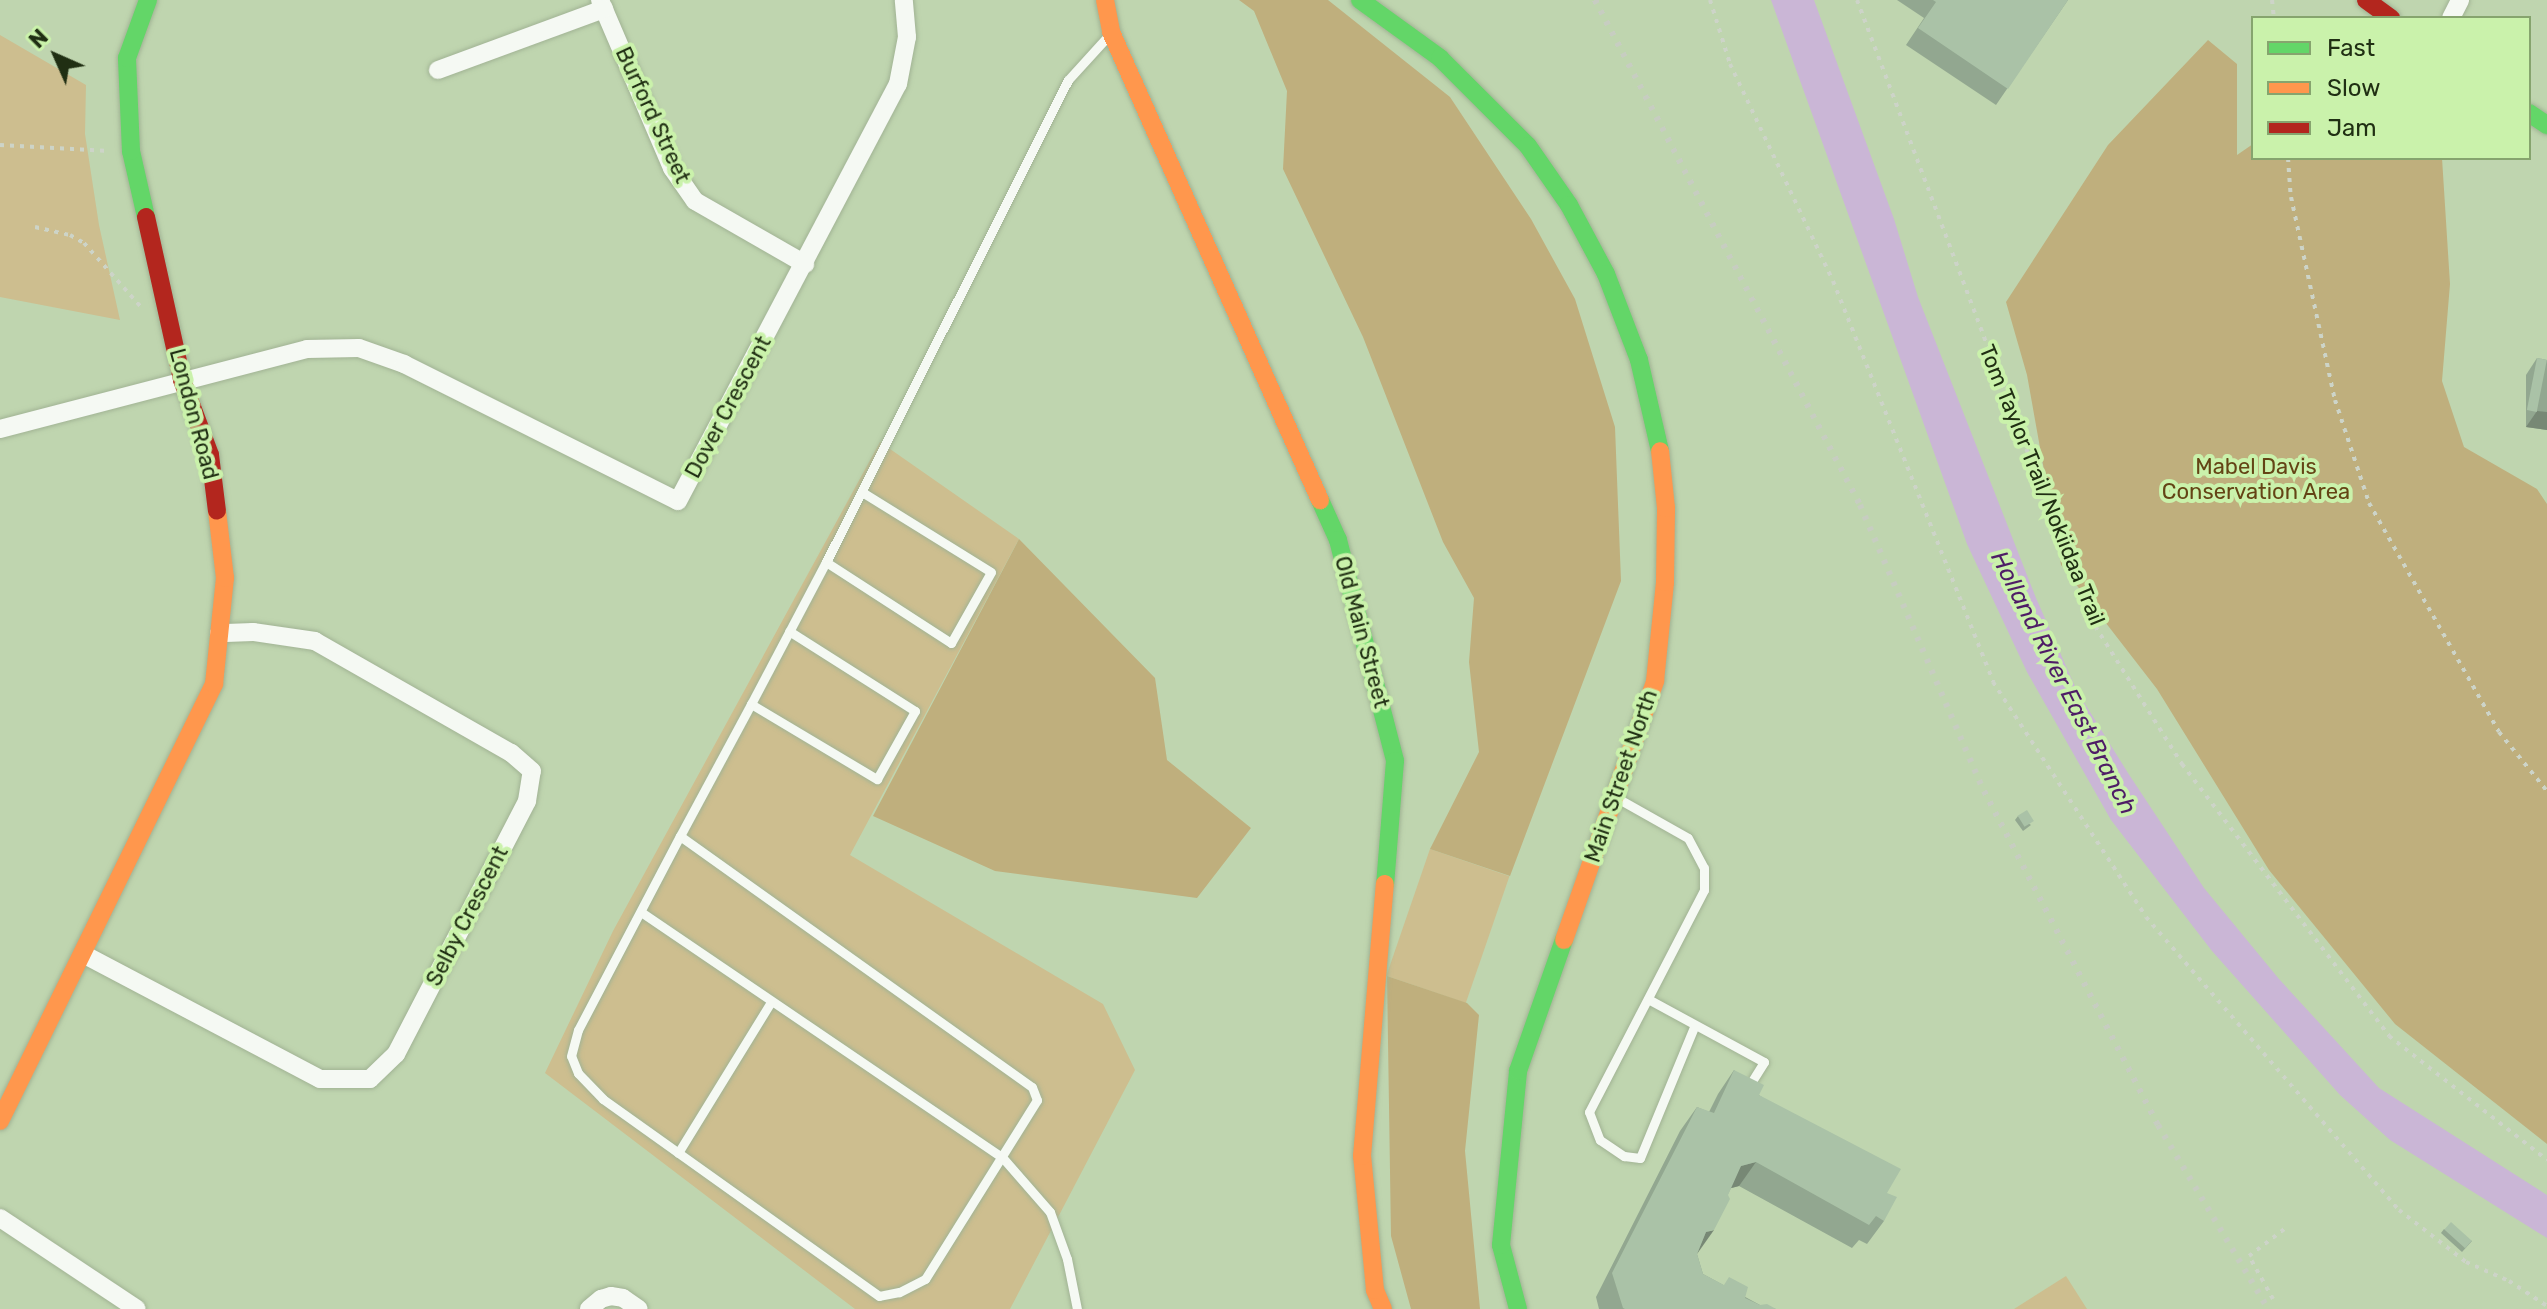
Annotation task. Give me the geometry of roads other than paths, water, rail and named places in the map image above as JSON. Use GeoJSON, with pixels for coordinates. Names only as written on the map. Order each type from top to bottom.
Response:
{"type":"FeatureCollection","features":[{"type":"Feature","properties":{"kind":"street","name":"London Road"},"geometry":{"type":"LineString","coordinates":[[0,1121],[214,684],[225,578],[210,455],[182,380],[131,151],[127,58],[148,0]]}},
{"type":"Feature","properties":{"kind":"street","name":"Dover Crescent"},"geometry":{"type":"LineString","coordinates":[[182,380],[307,349],[359,348],[404,364],[678,501],[898,84],[907,37],[904,0]]}},
{"type":"Feature","properties":{"kind":"street","name":"Old Main Street"},"geometry":{"type":"LineString","coordinates":[[1105,0],[1111,32],[1338,540],[1395,761],[1362,1156],[1375,1290],[1383,1309]]}},
{"type":"Feature","properties":{"kind":"street","name":"Main Street North"},"geometry":{"type":"LineString","coordinates":[[1360,0],[1440,58],[1528,146],[1569,205],[1606,274],[1639,360],[1658,430],[1666,508],[1665,582],[1655,681],[1518,1071],[1501,1245],[1518,1309]]}},
{"type":"Feature","properties":{"kind":"street"},"geometry":{"type":"LineString","coordinates":[[2366,0],[2388,16]]}},
{"type":"Feature","properties":{"kind":"street","name":"Burford Street"},"geometry":{"type":"LineString","coordinates":[[602,4],[672,168],[695,201],[805,264]]}},
{"type":"Feature","properties":{"kind":"street"},"geometry":{"type":"LineString","coordinates":[[438,70],[602,4]]}},
{"type":"Feature","properties":{"kind":"street"},"geometry":{"type":"LineString","coordinates":[[0,429],[182,380]]}},
{"type":"Feature","properties":{"kind":"street","name":"Selby Crescent"},"geometry":{"type":"LineString","coordinates":[[83,954],[320,1079],[370,1079],[396,1054],[527,801],[532,771],[511,753],[315,641],[253,632],[219,633]]}},
{"type":"Feature","properties":{"kind":"street"},"geometry":{"type":"LineString","coordinates":[[0,1218],[137,1309]]}},
{"type":"Feature","properties":{"kind":"street"},"geometry":{"type":"LineString","coordinates":[[589,1309],[601,1299],[611,1296],[623,1298],[639,1309]]}},
{"type":"Feature","properties":{"kind":"lane"},"geometry":{"type":"LineString","coordinates":[[680,836],[1020,1075],[1032,1087],[1037,1100],[925,1279],[899,1292],[879,1296],[603,1099],[578,1073],[571,1056],[578,1030],[680,836],[826,562],[1068,80],[1111,32]]}},
{"type":"Feature","properties":{"kind":"lane"},"geometry":{"type":"LineString","coordinates":[[826,562],[951,643],[991,572],[862,492]]}},
{"type":"Feature","properties":{"kind":"lane"},"geometry":{"type":"LineString","coordinates":[[751,704],[877,779],[915,711],[789,631]]}},
{"type":"Feature","properties":{"kind":"lane"},"geometry":{"type":"LineString","coordinates":[[1614,796],[1688,838],[1704,868],[1704,890],[1589,1112],[1600,1140],[1624,1156],[1640,1158],[1694,1027]]}},
{"type":"Feature","properties":{"kind":"lane"},"geometry":{"type":"LineString","coordinates":[[641,912],[1002,1157],[1050,1212],[1067,1259],[1077,1309]]}},
{"type":"Feature","properties":{"kind":"lane"},"geometry":{"type":"LineString","coordinates":[[1648,999],[1694,1027],[1764,1062],[1752,1081]]}},
{"type":"Feature","properties":{"kind":"lane"},"geometry":{"type":"LineString","coordinates":[[678,1153],[771,1002]]}},
{"type":"Feature","properties":{"kind":"water","name":"Holland River East Branch"},"geometry":{"type":"Polygon","coordinates":[[[1771,0],[1814,0],[1894,219],[1918,297],[2036,598],[2077,691],[2128,773],[2204,888],[2279,979],[2379,1088],[2547,1195],[2547,1238],[2390,1140],[2340,1095],[2212,951],[2111,820],[2027,672],[1967,544],[1771,0]]]}},
{"type":"Feature","properties":{"kind":"railway"},"geometry":{"type":"LineString","coordinates":[[1595,0],[1860,505],[1984,791],[2158,1125],[2268,1309]]}},
{"type":"Feature","properties":{"kind":"park label","name":"Mabel Davis Conservation Area"},"geometry":{"type":"Point","coordinates":[2256,478]}}]}
